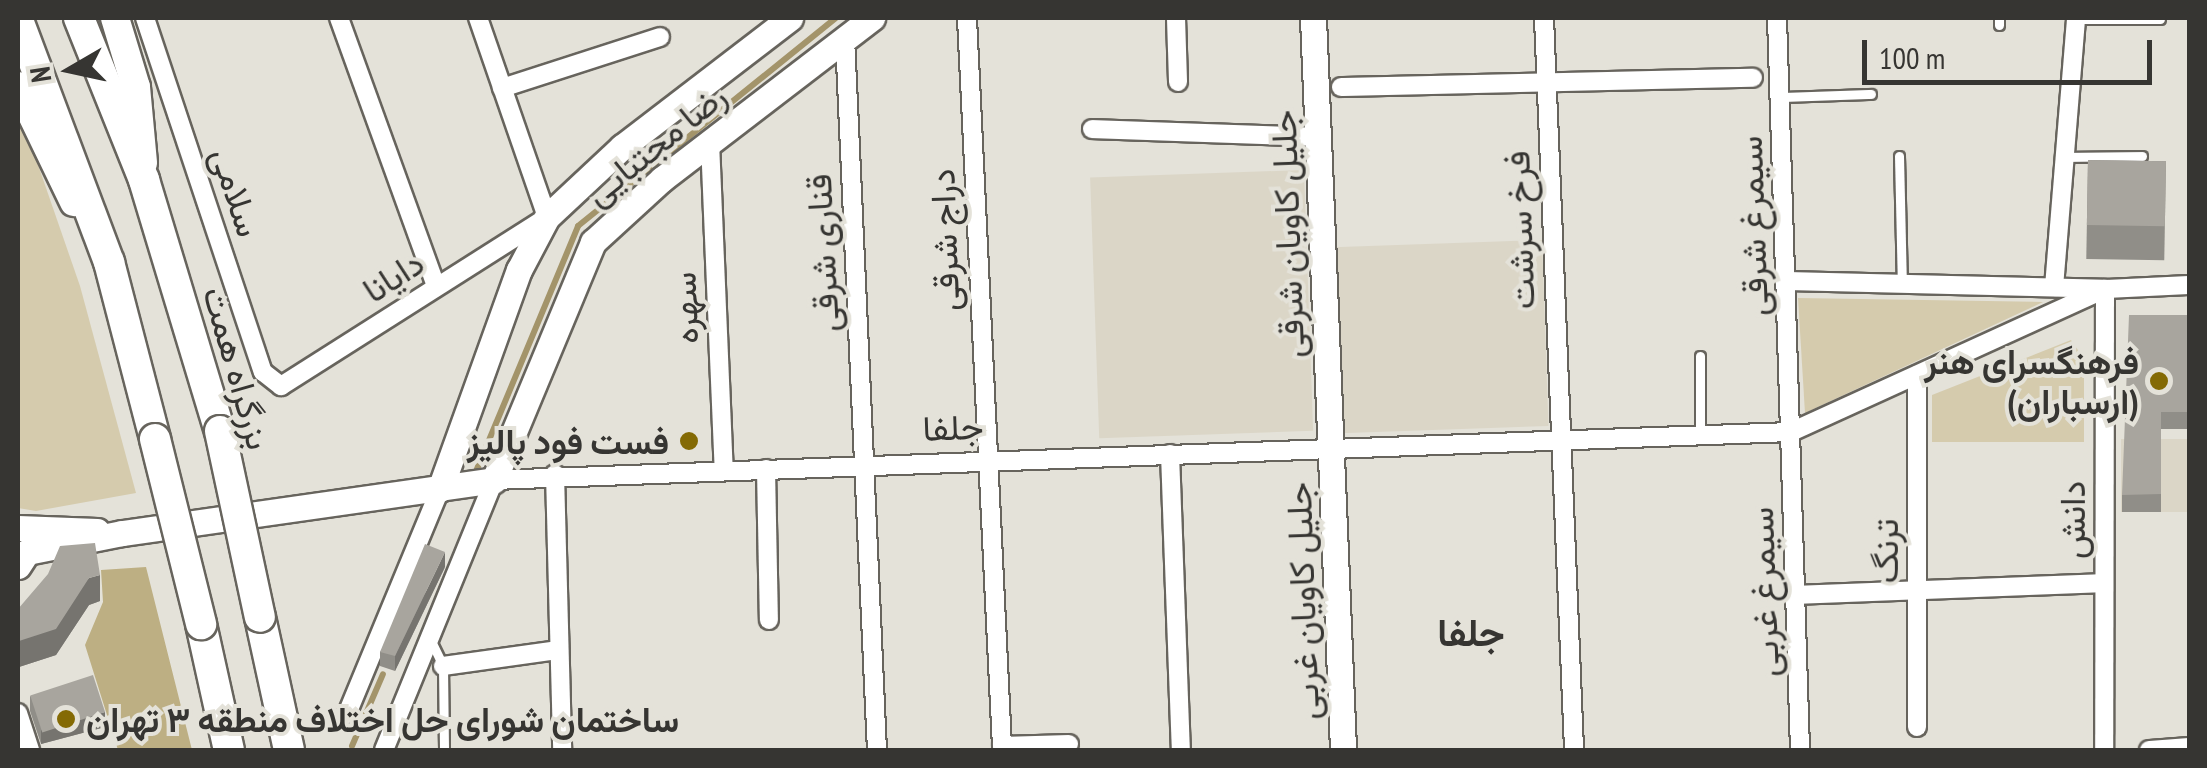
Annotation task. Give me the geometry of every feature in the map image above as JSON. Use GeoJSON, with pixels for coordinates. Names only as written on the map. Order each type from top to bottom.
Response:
{"type":"FeatureCollection","features":[{"type":"Feature","properties":{"kind":"highway","name":"بزرگراه همت"},"geometry":{"type":"LineString","coordinates":[[78,18],[144,180],[220,432],[288,750]]}},
{"type":"Feature","properties":{"kind":"highway"},"geometry":{"type":"LineString","coordinates":[[18,20],[109,262],[229,750]]}},
{"type":"Feature","properties":{"kind":"main road"},"geometry":{"type":"LineString","coordinates":[[115,18],[136,87],[144,180]]}},
{"type":"Feature","properties":{"kind":"main road","name":"رضا مجتبایی"},"geometry":{"type":"LineString","coordinates":[[440,489],[519,270],[547,217],[622,147],[790,18]]}},
{"type":"Feature","properties":{"kind":"main road","name":"رضا مجتبایی"},"geometry":{"type":"LineString","coordinates":[[494,480],[593,242],[710,142],[872,18]]}},
{"type":"Feature","properties":{"kind":"main road","name":"جلیل کاویان شرقی"},"geometry":{"type":"LineString","coordinates":[[1313,18],[1330,448]]}},
{"type":"Feature","properties":{"kind":"main road"},"geometry":{"type":"LineString","coordinates":[[18,86],[109,262]]}},
{"type":"Feature","properties":{"kind":"main road","name":"جلیل کاویان غربی"},"geometry":{"type":"LineString","coordinates":[[1330,448],[1343,750]]}},
{"type":"Feature","properties":{"kind":"main road","name":"جلفا"},"geometry":{"type":"LineString","coordinates":[[122,533],[494,480]]}},
{"type":"Feature","properties":{"kind":"main road"},"geometry":{"type":"LineString","coordinates":[[18,528],[122,533]]}},
{"type":"Feature","properties":{"kind":"main road"},"geometry":{"type":"LineString","coordinates":[[18,566],[28,552],[122,533]]}},
{"type":"Feature","properties":{"kind":"street","name":"سلامی"},"geometry":{"type":"LineString","coordinates":[[145,18],[263,372],[274,384]]}},
{"type":"Feature","properties":{"kind":"street"},"geometry":{"type":"LineString","coordinates":[[339,18],[436,286]]}},
{"type":"Feature","properties":{"kind":"street"},"geometry":{"type":"LineString","coordinates":[[478,18],[547,217]]}},
{"type":"Feature","properties":{"kind":"street","name":"دراج شرقی"},"geometry":{"type":"LineString","coordinates":[[967,18],[984,461],[1002,746],[1070,744]]}},
{"type":"Feature","properties":{"kind":"street"},"geometry":{"type":"LineString","coordinates":[[1176,18],[1178,82]]}},
{"type":"Feature","properties":{"kind":"street","name":"فرخ سرشت"},"geometry":{"type":"LineString","coordinates":[[1544,18],[1574,750]]}},
{"type":"Feature","properties":{"kind":"street","name":"سیمرغ شرقی"},"geometry":{"type":"LineString","coordinates":[[1778,18],[1791,432]]}},
{"type":"Feature","properties":{"kind":"street"},"geometry":{"type":"LineString","coordinates":[[2054,287],[2076,18]]}},
{"type":"Feature","properties":{"kind":"street"},"geometry":{"type":"LineString","coordinates":[[502,88],[660,37]]}},
{"type":"Feature","properties":{"kind":"street","name":"قناری شرقی"},"geometry":{"type":"LineString","coordinates":[[846,38],[877,750]]}},
{"type":"Feature","properties":{"kind":"street"},"geometry":{"type":"LineString","coordinates":[[1340,86],[1753,78]]}},
{"type":"Feature","properties":{"kind":"street"},"geometry":{"type":"LineString","coordinates":[[1092,129],[1318,136]]}},
{"type":"Feature","properties":{"kind":"street","name":"سهره"},"geometry":{"type":"LineString","coordinates":[[710,142],[724,471]]}},
{"type":"Feature","properties":{"kind":"street","name":"دایانا"},"geometry":{"type":"LineString","coordinates":[[274,384],[290,382],[547,217]]}},
{"type":"Feature","properties":{"kind":"street"},"geometry":{"type":"LineString","coordinates":[[1786,281],[2105,289],[2190,286]]}},
{"type":"Feature","properties":{"kind":"street"},"geometry":{"type":"LineString","coordinates":[[1791,432],[2105,289]]}},
{"type":"Feature","properties":{"kind":"street","name":"دانش"},"geometry":{"type":"LineString","coordinates":[[2104,750],[2105,289]]}},
{"type":"Feature","properties":{"kind":"street","name":"ترنگ"},"geometry":{"type":"LineString","coordinates":[[1916,726],[1917,374]]}},
{"type":"Feature","properties":{"kind":"street","name":"جلفا"},"geometry":{"type":"LineString","coordinates":[[494,480],[555,474],[1791,432]]}},
{"type":"Feature","properties":{"kind":"street","name":"سیمرغ غربی"},"geometry":{"type":"LineString","coordinates":[[1791,432],[1800,750]]}},
{"type":"Feature","properties":{"kind":"street"},"geometry":{"type":"LineString","coordinates":[[1170,454],[1182,750]]}},
{"type":"Feature","properties":{"kind":"street"},"geometry":{"type":"LineString","coordinates":[[766,469],[770,620]]}},
{"type":"Feature","properties":{"kind":"street"},"geometry":{"type":"LineString","coordinates":[[555,474],[562,750]]}},
{"type":"Feature","properties":{"kind":"street"},"geometry":{"type":"LineString","coordinates":[[384,750],[494,480]]}},
{"type":"Feature","properties":{"kind":"street"},"geometry":{"type":"LineString","coordinates":[[347,714],[440,489]]}},
{"type":"Feature","properties":{"kind":"street"},"geometry":{"type":"LineString","coordinates":[[1796,595],[2104,583]]}},
{"type":"Feature","properties":{"kind":"street"},"geometry":{"type":"LineString","coordinates":[[443,666],[559,650]]}},
{"type":"Feature","properties":{"kind":"street"},"geometry":{"type":"LineString","coordinates":[[18,713],[30,750]]}},
{"type":"Feature","properties":{"kind":"street"},"geometry":{"type":"LineString","coordinates":[[2149,750],[2190,747]]}},
{"type":"Feature","properties":{"kind":"lane"},"geometry":{"type":"LineString","coordinates":[[2076,18],[2160,19]]}},
{"type":"Feature","properties":{"kind":"lane"},"geometry":{"type":"LineString","coordinates":[[1780,97],[1871,94]]}},
{"type":"Feature","properties":{"kind":"lane"},"geometry":{"type":"LineString","coordinates":[[1900,156],[1902,284]]}},
{"type":"Feature","properties":{"kind":"lane"},"geometry":{"type":"LineString","coordinates":[[2065,157],[2142,156]]}},
{"type":"Feature","properties":{"kind":"lane"},"geometry":{"type":"LineString","coordinates":[[1700,356],[1700,435]]}},
{"type":"Feature","properties":{"kind":"lane"},"geometry":{"type":"LineString","coordinates":[[430,639],[443,666],[444,750]]}},
{"type":"Feature","properties":{"kind":"shaded area"},"geometry":{"type":"Polygon","coordinates":[[[18,107],[80,286],[136,493],[36,511],[18,508],[18,107]]]}},
{"type":"Feature","properties":{"kind":"shaded area"},"geometry":{"type":"Polygon","coordinates":[[[1304,170],[1313,431],[1099,438],[1090,177],[1304,170]]]}},
{"type":"Feature","properties":{"kind":"shaded area"},"geometry":{"type":"Polygon","coordinates":[[[1542,240],[1548,426],[1340,433],[1333,247],[1542,240]]]}},
{"type":"Feature","properties":{"kind":"shaded area"},"geometry":{"type":"Polygon","coordinates":[[[1798,298],[2043,302],[1805,413],[1798,298]]]}},
{"type":"Feature","properties":{"kind":"shaded area"},"geometry":{"type":"Polygon","coordinates":[[[2071,340],[2084,359],[2084,442],[1932,442],[1932,395],[2071,340]]]}},
{"type":"Feature","properties":{"kind":"shaded area"},"geometry":{"type":"Polygon","coordinates":[[[2121,439],[2189,439],[2189,512],[2121,512],[2121,439]]]}},
{"type":"Feature","properties":{"kind":"shaded area"},"geometry":{"type":"Polygon","coordinates":[[[146,567],[192,750],[118,750],[85,645],[103,602],[101,570],[146,567]]]}},
{"type":"Feature","properties":{"kind":"building"},"geometry":{"type":"Polygon","coordinates":[[[2088,160],[2166,161],[2165,226],[2087,225],[2088,160]]]}},
{"type":"Feature","properties":{"kind":"building"},"geometry":{"type":"Polygon","coordinates":[[[2129,315],[2190,315],[2190,412],[2161,412],[2161,494],[2122,495],[2129,315]]]}},
{"type":"Feature","properties":{"kind":"building"},"geometry":{"type":"Polygon","coordinates":[[[95,543],[100,575],[89,578],[56,629],[19,641],[18,609],[48,574],[60,546],[95,543]]]}},
{"type":"Feature","properties":{"kind":"building"},"geometry":{"type":"Polygon","coordinates":[[[425,544],[445,552],[395,656],[380,652],[425,544]]]}},
{"type":"Feature","properties":{"kind":"building"},"geometry":{"type":"Polygon","coordinates":[[[93,675],[105,712],[42,732],[30,695],[93,675]]]}},
{"type":"Feature","properties":{"kind":"waterway"},"geometry":{"type":"LineString","coordinates":[[477,469],[578,226],[836,18]]}},
{"type":"Feature","properties":{"kind":"waterway"},"geometry":{"type":"LineString","coordinates":[[352,746],[383,674]]}},
{"type":"Feature","properties":{"kind":"place","name":"فرهنگسرای هنر (ارسباران)"},"geometry":{"type":"Point","coordinates":[2159,381]}},
{"type":"Feature","properties":{"kind":"place","name":"فست فود پالیز"},"geometry":{"type":"Point","coordinates":[689,441]}},
{"type":"Feature","properties":{"kind":"place","name":"ساختمان شورای حل اختلاف منطقه ۳ تهران"},"geometry":{"type":"Point","coordinates":[66,719]}},
{"type":"Feature","properties":{"kind":"district","name":"جلفا"},"geometry":{"type":"Point","coordinates":[1471,632]}}]}
